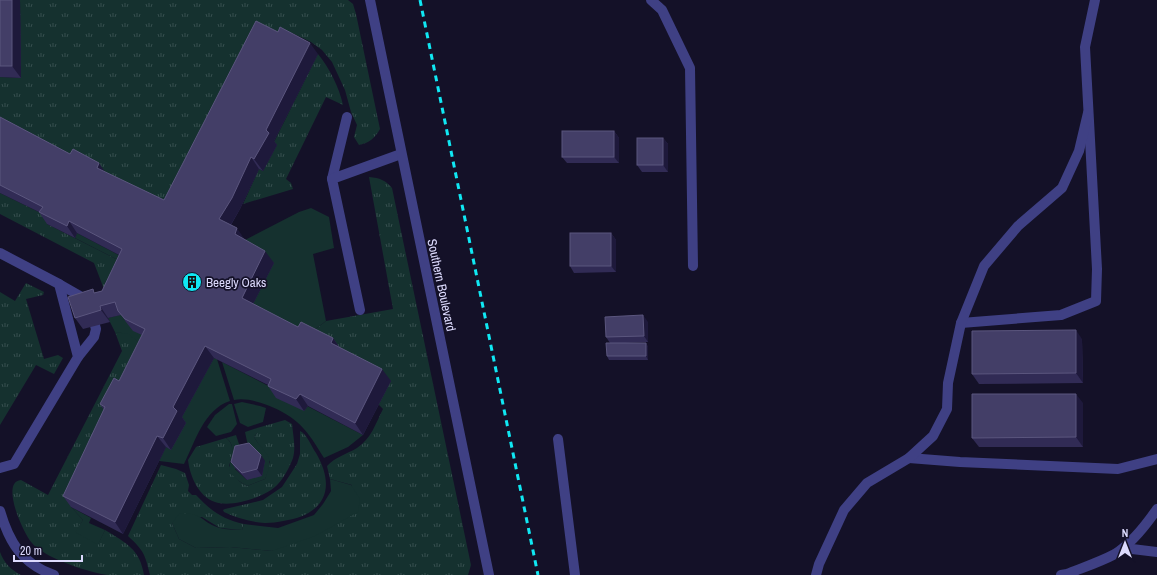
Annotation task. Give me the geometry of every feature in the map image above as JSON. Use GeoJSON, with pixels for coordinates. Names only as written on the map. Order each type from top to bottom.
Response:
{"type":"FeatureCollection","features":[{"type":"Feature","properties":{"kind":"street","name":"Southern Boulevard"},"geometry":{"type":"LineString","coordinates":[[370,0],[489,575]]}},
{"type":"Feature","properties":{"kind":"street"},"geometry":{"type":"LineString","coordinates":[[651,0],[662,10],[690,68],[693,266]]}},
{"type":"Feature","properties":{"kind":"street"},"geometry":{"type":"LineString","coordinates":[[961,323],[1061,315],[1096,301],[1097,269],[1085,47],[1095,0]]}},
{"type":"Feature","properties":{"kind":"street"},"geometry":{"type":"LineString","coordinates":[[816,575],[819,564],[844,510],[867,483],[909,458],[933,436],[947,409],[948,382],[961,323],[984,266],[1018,226],[1062,188],[1078,151],[1088,113]]}},
{"type":"Feature","properties":{"kind":"street"},"geometry":{"type":"LineString","coordinates":[[348,117],[332,179],[360,310]]}},
{"type":"Feature","properties":{"kind":"street"},"geometry":{"type":"LineString","coordinates":[[332,179],[401,154]]}},
{"type":"Feature","properties":{"kind":"street"},"geometry":{"type":"LineString","coordinates":[[0,253],[59,284],[88,302],[96,329],[94,337],[78,357],[14,464],[0,468]]}},
{"type":"Feature","properties":{"kind":"street"},"geometry":{"type":"LineString","coordinates":[[59,284],[78,357]]}},
{"type":"Feature","properties":{"kind":"street"},"geometry":{"type":"LineString","coordinates":[[558,440],[575,575]]}},
{"type":"Feature","properties":{"kind":"street"},"geometry":{"type":"LineString","coordinates":[[909,458],[960,462],[1118,469],[1157,459]]}},
{"type":"Feature","properties":{"kind":"street"},"geometry":{"type":"LineString","coordinates":[[1061,575],[1114,554],[1124,548],[1149,521],[1157,509]]}},
{"type":"Feature","properties":{"kind":"street"},"geometry":{"type":"LineString","coordinates":[[0,511],[5,528],[15,547],[42,571],[54,575]]}},
{"type":"Feature","properties":{"kind":"street"},"geometry":{"type":"LineString","coordinates":[[1124,548],[1157,552]]}},
{"type":"Feature","properties":{"kind":"green space"},"geometry":{"type":"Polygon","coordinates":[[[20,0],[348,0],[353,4],[356,14],[380,129],[371,140],[359,145],[354,137],[357,125],[351,112],[345,90],[332,62],[322,50],[311,42],[292,33],[172,212],[0,125],[0,77],[21,78],[20,0]]]}},
{"type":"Feature","properties":{"kind":"green space"},"geometry":{"type":"Polygon","coordinates":[[[318,54],[334,78],[343,105],[326,97],[286,179],[291,183],[293,189],[243,204],[259,169],[263,171],[277,145],[274,142],[318,54]]]}},
{"type":"Feature","properties":{"kind":"green space"},"geometry":{"type":"Polygon","coordinates":[[[369,177],[382,180],[392,188],[471,565],[468,575],[150,575],[143,553],[128,536],[161,465],[185,473],[189,485],[188,491],[192,495],[196,495],[217,514],[229,520],[244,524],[242,530],[220,528],[202,517],[172,523],[179,539],[196,548],[230,547],[272,551],[352,485],[330,479],[327,466],[334,460],[357,448],[366,440],[373,430],[383,409],[309,334],[326,321],[393,309],[369,177]]]}},
{"type":"Feature","properties":{"kind":"green space"},"geometry":{"type":"Polygon","coordinates":[[[0,193],[51,218],[47,224],[120,261],[104,289],[94,263],[0,214],[0,193]]]}},
{"type":"Feature","properties":{"kind":"green space"},"geometry":{"type":"Polygon","coordinates":[[[311,208],[329,217],[334,248],[313,254],[326,321],[309,334],[250,310],[243,245],[245,240],[299,212],[311,208]]]}},
{"type":"Feature","properties":{"kind":"green space"},"geometry":{"type":"Polygon","coordinates":[[[77,233],[130,261],[120,261],[75,238],[77,233]]]}},
{"type":"Feature","properties":{"kind":"green space"},"geometry":{"type":"Polygon","coordinates":[[[26,283],[44,292],[43,295],[26,299],[44,359],[58,355],[63,358],[54,374],[36,365],[0,425],[0,292],[15,301],[26,283]]]}},
{"type":"Feature","properties":{"kind":"green space"},"geometry":{"type":"Polygon","coordinates":[[[123,314],[154,341],[142,345],[128,334],[115,332],[108,318],[123,314]]]}},
{"type":"Feature","properties":{"kind":"green space"},"geometry":{"type":"Polygon","coordinates":[[[115,332],[128,333],[142,345],[71,507],[83,520],[76,532],[98,544],[105,530],[126,543],[139,559],[144,575],[100,574],[72,565],[47,554],[34,545],[28,538],[19,519],[13,498],[15,483],[21,480],[48,495],[122,351],[115,332]]]}},
{"type":"Feature","properties":{"kind":"green space"},"geometry":{"type":"Polygon","coordinates":[[[214,358],[217,359],[230,401],[213,411],[201,427],[184,464],[159,461],[166,447],[171,449],[185,423],[181,418],[214,358]]]}},
{"type":"Feature","properties":{"kind":"green space"},"geometry":{"type":"Polygon","coordinates":[[[222,362],[363,435],[348,447],[324,458],[307,432],[287,414],[259,402],[238,399],[234,400],[222,362]]]}},
{"type":"Feature","properties":{"kind":"green space"},"geometry":{"type":"Polygon","coordinates":[[[242,402],[266,408],[263,422],[248,427],[240,423],[234,404],[242,402]]]}},
{"type":"Feature","properties":{"kind":"green space"},"geometry":{"type":"Polygon","coordinates":[[[229,404],[232,404],[237,424],[231,432],[216,436],[207,427],[215,415],[229,404]]]}},
{"type":"Feature","properties":{"kind":"green space"},"geometry":{"type":"Polygon","coordinates":[[[285,420],[292,424],[294,454],[285,475],[273,489],[257,497],[230,504],[215,502],[204,495],[193,479],[188,460],[196,447],[226,438],[232,447],[232,455],[229,466],[239,481],[247,486],[265,479],[270,462],[254,437],[257,433],[257,428],[285,420]]]}},
{"type":"Feature","properties":{"kind":"green space"},"geometry":{"type":"Polygon","coordinates":[[[257,428],[257,433],[254,437],[268,456],[268,471],[265,479],[247,486],[229,472],[232,445],[226,438],[236,435],[242,453],[240,453],[235,469],[247,480],[249,451],[245,432],[257,428]]]}},
{"type":"Feature","properties":{"kind":"green space"},"geometry":{"type":"Polygon","coordinates":[[[300,431],[307,437],[316,453],[322,466],[325,478],[326,489],[323,498],[317,506],[308,513],[297,518],[270,523],[249,521],[224,512],[223,510],[225,509],[263,500],[282,487],[297,464],[300,454],[300,431]]]}},
{"type":"Feature","properties":{"kind":"green space"},"geometry":{"type":"Polygon","coordinates":[[[330,479],[351,485],[360,499],[358,512],[315,536],[272,551],[230,547],[196,548],[179,539],[172,523],[179,514],[193,514],[222,529],[242,530],[244,524],[278,528],[314,515],[331,491],[330,479]]]}},
{"type":"Feature","properties":{"kind":"green space"},"geometry":{"type":"Polygon","coordinates":[[[71,507],[91,518],[89,523],[105,530],[98,545],[75,532],[83,520],[71,507]]]}},
{"type":"Feature","properties":{"kind":"green space"},"geometry":{"type":"Polygon","coordinates":[[[0,552],[8,566],[21,575],[0,575],[0,552]]]}},
{"type":"Feature","properties":{"kind":"building"},"geometry":{"type":"Polygon","coordinates":[[[0,0],[12,0],[12,66],[0,66],[0,0]]]}},
{"type":"Feature","properties":{"kind":"building","name":"Beegly Oaks"},"geometry":{"type":"Polygon","coordinates":[[[256,21],[278,32],[280,27],[310,43],[266,130],[269,133],[254,159],[251,157],[232,198],[219,219],[237,228],[235,234],[265,251],[242,298],[298,327],[301,322],[333,338],[331,343],[382,369],[355,423],[300,394],[296,399],[268,386],[271,379],[205,346],[173,407],[177,411],[163,438],[157,436],[115,522],[63,496],[105,407],[100,404],[114,378],[119,381],[145,329],[125,319],[118,311],[115,302],[100,306],[101,310],[75,318],[68,297],[93,289],[94,293],[102,291],[122,249],[69,221],[67,226],[39,212],[43,207],[0,185],[0,117],[70,154],[73,149],[99,163],[97,168],[164,200],[256,21]]]}},
{"type":"Feature","properties":{"kind":"building"},"geometry":{"type":"Polygon","coordinates":[[[562,131],[614,131],[614,157],[562,157],[562,131]]]}},
{"type":"Feature","properties":{"kind":"building"},"geometry":{"type":"Polygon","coordinates":[[[637,138],[663,138],[663,165],[637,165],[637,138]]]}},
{"type":"Feature","properties":{"kind":"building"},"geometry":{"type":"Polygon","coordinates":[[[570,233],[611,233],[611,266],[570,266],[570,233]]]}},
{"type":"Feature","properties":{"kind":"building"},"geometry":{"type":"Polygon","coordinates":[[[643,315],[644,336],[606,337],[605,317],[643,315]]]}},
{"type":"Feature","properties":{"kind":"building"},"geometry":{"type":"Polygon","coordinates":[[[1076,330],[1076,373],[972,374],[972,331],[1076,330]]]}},
{"type":"Feature","properties":{"kind":"building"},"geometry":{"type":"Polygon","coordinates":[[[606,343],[646,343],[646,356],[607,356],[606,343]]]}},
{"type":"Feature","properties":{"kind":"building"},"geometry":{"type":"Polygon","coordinates":[[[972,394],[1076,394],[1076,437],[972,438],[972,394]]]}},
{"type":"Feature","properties":{"kind":"building"},"geometry":{"type":"Polygon","coordinates":[[[249,443],[261,455],[257,469],[242,473],[231,462],[235,446],[249,443]]]}},
{"type":"Feature","properties":{"kind":"railway"},"geometry":{"type":"LineString","coordinates":[[420,0],[538,575]]}},
{"type":"Feature","properties":{"kind":"place","name":"Beegly Oaks"},"geometry":{"type":"Point","coordinates":[192,282]}}]}
